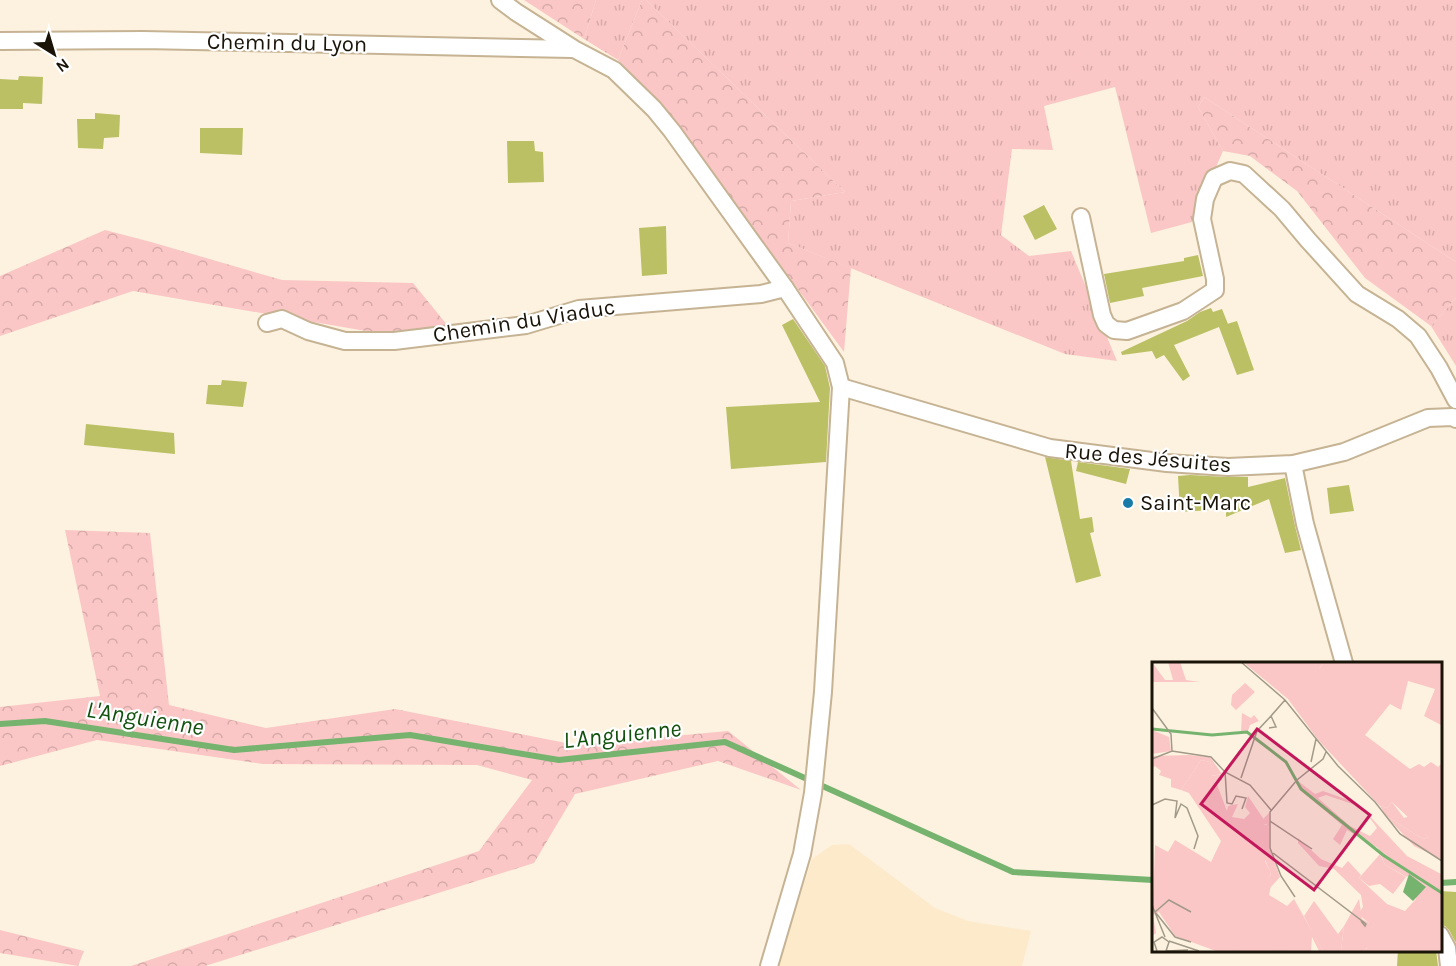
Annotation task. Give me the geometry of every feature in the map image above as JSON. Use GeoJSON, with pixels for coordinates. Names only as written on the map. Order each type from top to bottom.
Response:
{"type":"FeatureCollection","features":[{"type":"Feature","properties":{"kind":"street"},"geometry":{"type":"LineString","coordinates":[[500,0],[574,49],[614,70],[654,109],[672,130],[785,288],[834,363],[841,387],[823,692],[813,793],[802,854],[768,966]]}},
{"type":"Feature","properties":{"kind":"street","name":"Chemin du Lyon"},"geometry":{"type":"LineString","coordinates":[[0,40],[143,40],[574,49]]}},
{"type":"Feature","properties":{"kind":"street"},"geometry":{"type":"LineString","coordinates":[[1081,217],[1102,315],[1106,324],[1114,330],[1127,331],[1183,311],[1215,290],[1215,279],[1202,219],[1204,199],[1214,178],[1230,171],[1244,174],[1282,209],[1357,294],[1398,319],[1418,336],[1456,400]]}},
{"type":"Feature","properties":{"kind":"street","name":"Chemin du Viaduc"},"geometry":{"type":"LineString","coordinates":[[267,323],[282,320],[308,331],[345,341],[394,341],[526,325],[579,309],[761,294],[785,288]]}},
{"type":"Feature","properties":{"kind":"street","name":"Rue des Jésuites"},"geometry":{"type":"LineString","coordinates":[[841,387],[1050,448],[1167,463],[1228,467],[1293,464],[1344,452],[1428,418],[1453,417],[1456,419]]}},
{"type":"Feature","properties":{"kind":"street"},"geometry":{"type":"LineString","coordinates":[[1293,464],[1305,524],[1344,662]]}},
{"type":"Feature","properties":{"kind":"street"},"geometry":{"type":"LineString","coordinates":[[1441,937],[1446,948],[1449,966]]}},
{"type":"Feature","properties":{"kind":"shaded area"},"geometry":{"type":"Polygon","coordinates":[[[849,844],[935,908],[968,921],[1031,931],[1022,966],[777,966],[812,859],[832,845],[849,844]]]}},
{"type":"Feature","properties":{"kind":"green space"},"geometry":{"type":"Polygon","coordinates":[[[524,0],[596,0],[584,39],[524,0]]]}},
{"type":"Feature","properties":{"kind":"green space"},"geometry":{"type":"Polygon","coordinates":[[[596,0],[642,0],[618,60],[584,39],[596,0]]]}},
{"type":"Feature","properties":{"kind":"green space"},"geometry":{"type":"Polygon","coordinates":[[[642,0],[646,0],[845,192],[791,201],[788,243],[851,268],[844,352],[668,112],[618,60],[642,0]]]}},
{"type":"Feature","properties":{"kind":"green space"},"geometry":{"type":"Polygon","coordinates":[[[646,0],[1456,0],[1456,262],[1204,97],[1198,107],[1223,151],[1192,222],[1151,233],[1115,87],[1044,106],[1053,150],[1012,149],[1001,235],[1029,256],[1071,251],[1117,361],[1065,354],[788,243],[791,201],[845,192],[646,0]]]}},
{"type":"Feature","properties":{"kind":"green space"},"geometry":{"type":"Polygon","coordinates":[[[1204,97],[1456,262],[1456,298],[1431,326],[1365,278],[1297,191],[1250,156],[1223,151],[1198,107],[1204,97]]]}},
{"type":"Feature","properties":{"kind":"green space"},"geometry":{"type":"Polygon","coordinates":[[[105,230],[282,280],[413,283],[448,326],[383,334],[133,291],[0,336],[0,276],[105,230]]]}},
{"type":"Feature","properties":{"kind":"green space"},"geometry":{"type":"Polygon","coordinates":[[[1456,298],[1456,366],[1431,326],[1456,298]]]}},
{"type":"Feature","properties":{"kind":"green space"},"geometry":{"type":"Polygon","coordinates":[[[65,530],[150,533],[169,705],[266,728],[395,709],[576,745],[728,731],[801,790],[718,761],[575,794],[534,863],[205,966],[131,966],[479,851],[532,780],[477,765],[263,764],[97,740],[0,766],[0,707],[100,696],[65,530]]]}},
{"type":"Feature","properties":{"kind":"green space"},"geometry":{"type":"Polygon","coordinates":[[[0,930],[84,951],[78,966],[0,953],[0,930]]]}},
{"type":"Feature","properties":{"kind":"building"},"geometry":{"type":"Polygon","coordinates":[[[19,76],[43,77],[42,104],[23,103],[23,109],[0,109],[0,79],[18,80],[19,76]]]}},
{"type":"Feature","properties":{"kind":"building"},"geometry":{"type":"Polygon","coordinates":[[[95,113],[120,115],[119,137],[104,138],[103,149],[78,148],[77,119],[95,119],[95,113]]]}},
{"type":"Feature","properties":{"kind":"building"},"geometry":{"type":"Polygon","coordinates":[[[200,128],[243,128],[242,155],[200,153],[200,128]]]}},
{"type":"Feature","properties":{"kind":"building"},"geometry":{"type":"Polygon","coordinates":[[[507,141],[534,141],[535,151],[543,152],[544,182],[508,183],[507,141]]]}},
{"type":"Feature","properties":{"kind":"building"},"geometry":{"type":"Polygon","coordinates":[[[1044,205],[1057,229],[1035,240],[1023,216],[1044,205]]]}},
{"type":"Feature","properties":{"kind":"building"},"geometry":{"type":"Polygon","coordinates":[[[666,226],[667,274],[642,276],[639,228],[666,226]]]}},
{"type":"Feature","properties":{"kind":"building"},"geometry":{"type":"Polygon","coordinates":[[[1198,255],[1203,276],[1142,288],[1144,296],[1110,303],[1104,274],[1184,261],[1184,258],[1198,255]]]}},
{"type":"Feature","properties":{"kind":"building"},"geometry":{"type":"Polygon","coordinates":[[[1211,308],[1213,312],[1222,309],[1228,324],[1237,321],[1254,370],[1237,375],[1219,327],[1174,345],[1190,376],[1183,381],[1164,355],[1156,359],[1152,351],[1122,355],[1121,352],[1211,308]]]}},
{"type":"Feature","properties":{"kind":"building"},"geometry":{"type":"Polygon","coordinates":[[[793,319],[825,366],[830,388],[826,462],[731,469],[726,407],[820,402],[782,325],[793,319]]]}},
{"type":"Feature","properties":{"kind":"building"},"geometry":{"type":"Polygon","coordinates":[[[222,380],[247,382],[243,407],[206,404],[208,385],[221,385],[222,380]]]}},
{"type":"Feature","properties":{"kind":"building"},"geometry":{"type":"Polygon","coordinates":[[[86,424],[174,433],[175,454],[84,445],[86,424]]]}},
{"type":"Feature","properties":{"kind":"building"},"geometry":{"type":"Polygon","coordinates":[[[1045,457],[1071,461],[1080,519],[1092,517],[1094,532],[1090,533],[1101,576],[1076,583],[1045,457]]]}},
{"type":"Feature","properties":{"kind":"building"},"geometry":{"type":"Polygon","coordinates":[[[1078,462],[1130,469],[1126,484],[1076,471],[1078,462]]]}},
{"type":"Feature","properties":{"kind":"building"},"geometry":{"type":"Polygon","coordinates":[[[1178,476],[1248,477],[1248,487],[1285,478],[1301,550],[1285,553],[1269,499],[1226,517],[1226,509],[1180,512],[1178,476]]]}},
{"type":"Feature","properties":{"kind":"building"},"geometry":{"type":"Polygon","coordinates":[[[1349,485],[1354,511],[1330,514],[1327,488],[1349,485]]]}},
{"type":"Feature","properties":{"kind":"building"},"geometry":{"type":"Polygon","coordinates":[[[1441,891],[1456,892],[1456,943],[1445,926],[1441,925],[1441,891]]]}},
{"type":"Feature","properties":{"kind":"building"},"geometry":{"type":"Polygon","coordinates":[[[1398,951],[1436,951],[1438,966],[1397,966],[1398,951]]]}},
{"type":"Feature","properties":{"kind":"waterway","name":"L'Anguienne"},"geometry":{"type":"LineString","coordinates":[[0,724],[45,721],[234,750],[410,735],[559,760],[725,742],[1013,872],[1152,880]]}},
{"type":"Feature","properties":{"kind":"waterway","name":"L'Anguienne"},"geometry":{"type":"LineString","coordinates":[[1441,883],[1456,882]]}},
{"type":"Feature","properties":{"kind":"place","name":"Saint-Marc"},"geometry":{"type":"Point","coordinates":[1128,503]}}]}
